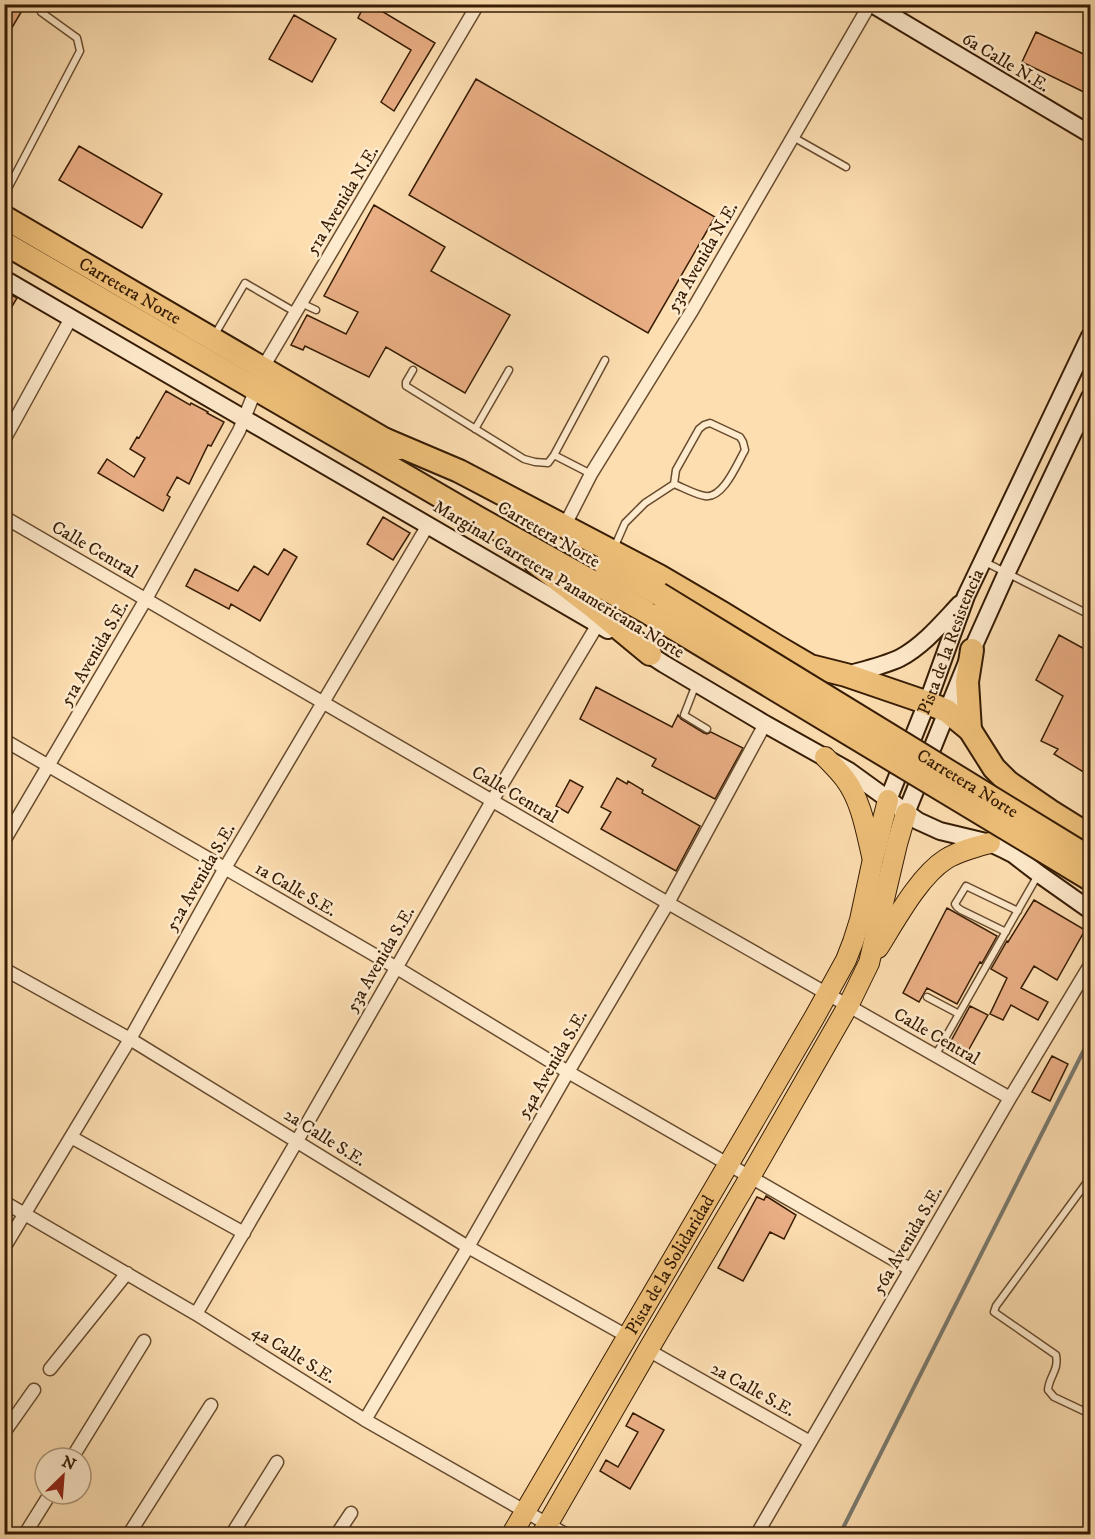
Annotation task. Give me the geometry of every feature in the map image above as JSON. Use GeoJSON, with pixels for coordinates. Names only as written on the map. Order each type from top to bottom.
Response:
{"type":"FeatureCollection","features":[{"type":"Feature","properties":{"kind":"highway","name":"Carretera Norte"},"geometry":{"type":"LineString","coordinates":[[4,217],[212,338],[260,378],[478,518],[655,604],[1090,858]]}},
{"type":"Feature","properties":{"kind":"highway","name":"Carretera Norte"},"geometry":{"type":"LineString","coordinates":[[4,243],[260,378],[386,440],[572,548],[655,604],[1090,879]]}},
{"type":"Feature","properties":{"kind":"highway"},"geometry":{"type":"LineString","coordinates":[[386,440],[459,471],[668,581],[810,666],[846,675],[938,707],[970,730],[994,768],[1008,782],[1090,836]]}},
{"type":"Feature","properties":{"kind":"highway"},"geometry":{"type":"LineString","coordinates":[[478,518],[650,654]]}},
{"type":"Feature","properties":{"kind":"highway"},"geometry":{"type":"LineString","coordinates":[[970,730],[967,682],[972,650]]}},
{"type":"Feature","properties":{"kind":"main road"},"geometry":{"type":"LineString","coordinates":[[825,757],[845,779],[854,794],[873,859]]}},
{"type":"Feature","properties":{"kind":"main road","name":"Pista de la Resistencia"},"geometry":{"type":"LineString","coordinates":[[827,994],[846,960],[860,921],[888,800]]}},
{"type":"Feature","properties":{"kind":"main road","name":"Pista de la Resistencia"},"geometry":{"type":"LineString","coordinates":[[848,1006],[869,963],[906,813]]}},
{"type":"Feature","properties":{"kind":"main road"},"geometry":{"type":"LineString","coordinates":[[869,963],[910,896],[926,877],[944,860],[960,852],[990,843]]}},
{"type":"Feature","properties":{"kind":"main road","name":"Pista de la Solidaridad"},"geometry":{"type":"LineString","coordinates":[[512,1534],[827,994]]}},
{"type":"Feature","properties":{"kind":"main road","name":"Pista de la Solidaridad"},"geometry":{"type":"LineString","coordinates":[[552,1531],[648,1350],[848,1006]]}},
{"type":"Feature","properties":{"kind":"street","name":"51a Avenida N.E."},"geometry":{"type":"LineString","coordinates":[[244,418],[268,359],[478,4]]}},
{"type":"Feature","properties":{"kind":"street","name":"6a Calle N.E."},"geometry":{"type":"LineString","coordinates":[[871,4],[1090,134]]}},
{"type":"Feature","properties":{"kind":"street","name":"53a Avenida N.E."},"geometry":{"type":"LineString","coordinates":[[564,527],[591,474],[693,309],[871,4]]}},
{"type":"Feature","properties":{"kind":"street","name":"Marginal Carretera Panamericana Norte"},"geometry":{"type":"LineString","coordinates":[[4,279],[849,771],[918,821],[934,829],[990,843],[1013,854],[1070,900],[1090,910]]}},
{"type":"Feature","properties":{"kind":"street"},"geometry":{"type":"LineString","coordinates":[[4,440],[71,318]]}},
{"type":"Feature","properties":{"kind":"street","name":"Pista de la Resistencia"},"geometry":{"type":"LineString","coordinates":[[906,813],[938,707],[966,596],[1090,336]]}},
{"type":"Feature","properties":{"kind":"street","name":"Pista de la Resistencia"},"geometry":{"type":"LineString","coordinates":[[888,800],[938,707],[972,650],[1090,401]]}},
{"type":"Feature","properties":{"kind":"street","name":"51a Avenida S.E."},"geometry":{"type":"LineString","coordinates":[[4,841],[146,599],[244,418]]}},
{"type":"Feature","properties":{"kind":"street","name":"Calle Central"},"geometry":{"type":"LineString","coordinates":[[4,517],[668,903],[1010,1098]]}},
{"type":"Feature","properties":{"kind":"street","name":"52a Avenida S.E."},"geometry":{"type":"LineString","coordinates":[[4,1248],[130,1039],[225,868],[428,525]]}},
{"type":"Feature","properties":{"kind":"street"},"geometry":{"type":"LineString","coordinates":[[846,675],[877,667],[900,657],[932,634],[966,596]]}},
{"type":"Feature","properties":{"kind":"street","name":"53a Avenida S.E."},"geometry":{"type":"LineString","coordinates":[[195,1314],[244,1233],[492,801],[598,624]]}},
{"type":"Feature","properties":{"kind":"street","name":"54a Avenida S.E."},"geometry":{"type":"LineString","coordinates":[[365,1420],[668,903],[765,724]]}},
{"type":"Feature","properties":{"kind":"street","name":"1a Calle S.E."},"geometry":{"type":"LineString","coordinates":[[4,740],[397,968],[568,1072]]}},
{"type":"Feature","properties":{"kind":"street"},"geometry":{"type":"LineString","coordinates":[[1013,854],[1090,896]]}},
{"type":"Feature","properties":{"kind":"street","name":"56a Avenida S.E."},"geometry":{"type":"LineString","coordinates":[[757,1534],[1010,1098],[1090,965]]}},
{"type":"Feature","properties":{"kind":"street","name":"2a Calle S.E."},"geometry":{"type":"LineString","coordinates":[[4,969],[130,1039],[468,1247],[627,1336]]}},
{"type":"Feature","properties":{"kind":"street"},"geometry":{"type":"LineString","coordinates":[[568,1072],[910,1269]]}},
{"type":"Feature","properties":{"kind":"street"},"geometry":{"type":"LineString","coordinates":[[71,1137],[244,1233]]}},
{"type":"Feature","properties":{"kind":"street","name":"4a Calle S.E."},"geometry":{"type":"LineString","coordinates":[[4,1202],[195,1314],[365,1420],[525,1512],[552,1531]]}},
{"type":"Feature","properties":{"kind":"street"},"geometry":{"type":"LineString","coordinates":[[50,1369],[126,1273]]}},
{"type":"Feature","properties":{"kind":"street"},"geometry":{"type":"LineString","coordinates":[[79,1446],[144,1341]]}},
{"type":"Feature","properties":{"kind":"street","name":"2a Calle S.E."},"geometry":{"type":"LineString","coordinates":[[648,1350],[810,1442]]}},
{"type":"Feature","properties":{"kind":"street"},"geometry":{"type":"LineString","coordinates":[[4,1427],[8,1427],[34,1390]]}},
{"type":"Feature","properties":{"kind":"street"},"geometry":{"type":"LineString","coordinates":[[129,1534],[211,1405]]}},
{"type":"Feature","properties":{"kind":"street"},"geometry":{"type":"LineString","coordinates":[[232,1534],[277,1462]]}},
{"type":"Feature","properties":{"kind":"street"},"geometry":{"type":"LineString","coordinates":[[25,1534],[42,1506]]}},
{"type":"Feature","properties":{"kind":"street"},"geometry":{"type":"LineString","coordinates":[[337,1534],[351,1513]]}},
{"type":"Feature","properties":{"kind":"lane"},"geometry":{"type":"LineString","coordinates":[[4,196],[80,51],[77,38],[41,12]]}},
{"type":"Feature","properties":{"kind":"lane"},"geometry":{"type":"LineString","coordinates":[[793,137],[846,167]]}},
{"type":"Feature","properties":{"kind":"lane"},"geometry":{"type":"LineString","coordinates":[[212,338],[245,283],[299,308],[316,310]]}},
{"type":"Feature","properties":{"kind":"lane"},"geometry":{"type":"LineString","coordinates":[[413,370],[406,386],[524,459],[548,462],[554,455],[605,360]]}},
{"type":"Feature","properties":{"kind":"lane"},"geometry":{"type":"LineString","coordinates":[[476,429],[509,370]]}},
{"type":"Feature","properties":{"kind":"lane"},"geometry":{"type":"LineString","coordinates":[[612,552],[626,523],[645,503],[674,484],[676,470],[699,429],[710,423],[740,438],[743,442],[745,450],[724,487],[716,494],[706,496],[674,484]]}},
{"type":"Feature","properties":{"kind":"lane"},"geometry":{"type":"LineString","coordinates":[[554,455],[591,474]]}},
{"type":"Feature","properties":{"kind":"lane"},"geometry":{"type":"LineString","coordinates":[[983,561],[1090,615]]}},
{"type":"Feature","properties":{"kind":"lane"},"geometry":{"type":"LineString","coordinates":[[696,683],[684,715],[707,729]]}},
{"type":"Feature","properties":{"kind":"lane"},"geometry":{"type":"LineString","coordinates":[[935,1056],[1039,874]]}},
{"type":"Feature","properties":{"kind":"lane"},"geometry":{"type":"LineString","coordinates":[[1006,932],[961,910],[955,903],[966,886],[1018,911]]}},
{"type":"Feature","properties":{"kind":"lane"},"geometry":{"type":"LineString","coordinates":[[927,997],[959,1014]]}},
{"type":"Feature","properties":{"kind":"lane"},"geometry":{"type":"LineString","coordinates":[[1090,1178],[996,1306],[994,1312],[1056,1355],[1058,1363],[1048,1382],[1048,1390],[1054,1397],[1090,1414]]}},
{"type":"Feature","properties":{"kind":"building"},"geometry":{"type":"Polygon","coordinates":[[[4,4],[26,4],[4,41],[4,4]]]}},
{"type":"Feature","properties":{"kind":"building"},"geometry":{"type":"Polygon","coordinates":[[[365,4],[370,4],[435,43],[394,111],[381,102],[411,50],[358,18],[365,4]]]}},
{"type":"Feature","properties":{"kind":"building"},"geometry":{"type":"Polygon","coordinates":[[[294,15],[336,39],[312,82],[269,59],[294,15]]]}},
{"type":"Feature","properties":{"kind":"building"},"geometry":{"type":"Polygon","coordinates":[[[1036,32],[1090,57],[1090,95],[1022,62],[1036,32]]]}},
{"type":"Feature","properties":{"kind":"building"},"geometry":{"type":"Polygon","coordinates":[[[476,79],[715,217],[648,333],[409,195],[476,79]]]}},
{"type":"Feature","properties":{"kind":"building"},"geometry":{"type":"Polygon","coordinates":[[[79,146],[162,194],[142,228],[59,180],[79,146]]]}},
{"type":"Feature","properties":{"kind":"building"},"geometry":{"type":"Polygon","coordinates":[[[374,205],[445,247],[431,271],[510,315],[465,393],[386,347],[369,377],[305,346],[303,350],[291,345],[307,315],[346,334],[358,312],[324,296],[374,205]]]}},
{"type":"Feature","properties":{"kind":"building"},"geometry":{"type":"Polygon","coordinates":[[[4,291],[17,298],[4,320],[4,291]]]}},
{"type":"Feature","properties":{"kind":"building"},"geometry":{"type":"Polygon","coordinates":[[[166,391],[224,422],[211,446],[208,445],[189,484],[177,477],[167,495],[170,497],[163,511],[98,473],[107,459],[134,477],[145,458],[130,449],[137,437],[139,438],[166,391]]]}},
{"type":"Feature","properties":{"kind":"building"},"geometry":{"type":"Polygon","coordinates":[[[383,517],[410,533],[393,560],[367,544],[383,517]]]}},
{"type":"Feature","properties":{"kind":"building"},"geometry":{"type":"Polygon","coordinates":[[[284,549],[297,557],[260,621],[231,604],[229,609],[186,586],[195,569],[238,591],[254,566],[268,575],[284,549]]]}},
{"type":"Feature","properties":{"kind":"building"},"geometry":{"type":"Polygon","coordinates":[[[1059,635],[1090,652],[1090,776],[1054,754],[1058,749],[1041,741],[1063,696],[1036,680],[1059,635]]]}},
{"type":"Feature","properties":{"kind":"building"},"geometry":{"type":"Polygon","coordinates":[[[596,687],[672,727],[678,715],[704,733],[711,732],[743,748],[715,799],[652,766],[656,759],[580,719],[596,687]]]}},
{"type":"Feature","properties":{"kind":"building"},"geometry":{"type":"Polygon","coordinates":[[[617,778],[627,784],[628,781],[643,790],[642,793],[700,826],[676,871],[601,829],[611,812],[601,807],[617,778]]]}},
{"type":"Feature","properties":{"kind":"building"},"geometry":{"type":"Polygon","coordinates":[[[570,780],[583,787],[568,813],[556,806],[570,780]]]}},
{"type":"Feature","properties":{"kind":"building"},"geometry":{"type":"Polygon","coordinates":[[[1034,900],[1085,930],[1057,980],[1034,966],[1021,988],[1048,1002],[1038,1020],[1011,1005],[1003,1020],[990,1014],[1007,978],[991,969],[1034,900]]]}},
{"type":"Feature","properties":{"kind":"building"},"geometry":{"type":"Polygon","coordinates":[[[947,908],[997,936],[957,1004],[927,988],[919,1002],[903,993],[947,908]]]}},
{"type":"Feature","properties":{"kind":"building"},"geometry":{"type":"Polygon","coordinates":[[[970,1006],[988,1015],[968,1051],[951,1041],[970,1006]]]}},
{"type":"Feature","properties":{"kind":"building"},"geometry":{"type":"Polygon","coordinates":[[[1052,1056],[1068,1064],[1050,1101],[1032,1092],[1052,1056]]]}},
{"type":"Feature","properties":{"kind":"building"},"geometry":{"type":"Polygon","coordinates":[[[766,1196],[796,1215],[784,1239],[770,1232],[743,1281],[718,1268],[757,1197],[764,1200],[766,1196]]]}},
{"type":"Feature","properties":{"kind":"building"},"geometry":{"type":"Polygon","coordinates":[[[633,1413],[664,1430],[630,1489],[600,1471],[606,1460],[618,1467],[638,1432],[626,1426],[633,1413]]]}},
{"type":"Feature","properties":{"kind":"waterway"},"geometry":{"type":"LineString","coordinates":[[840,1534],[1090,1038]]}}]}
